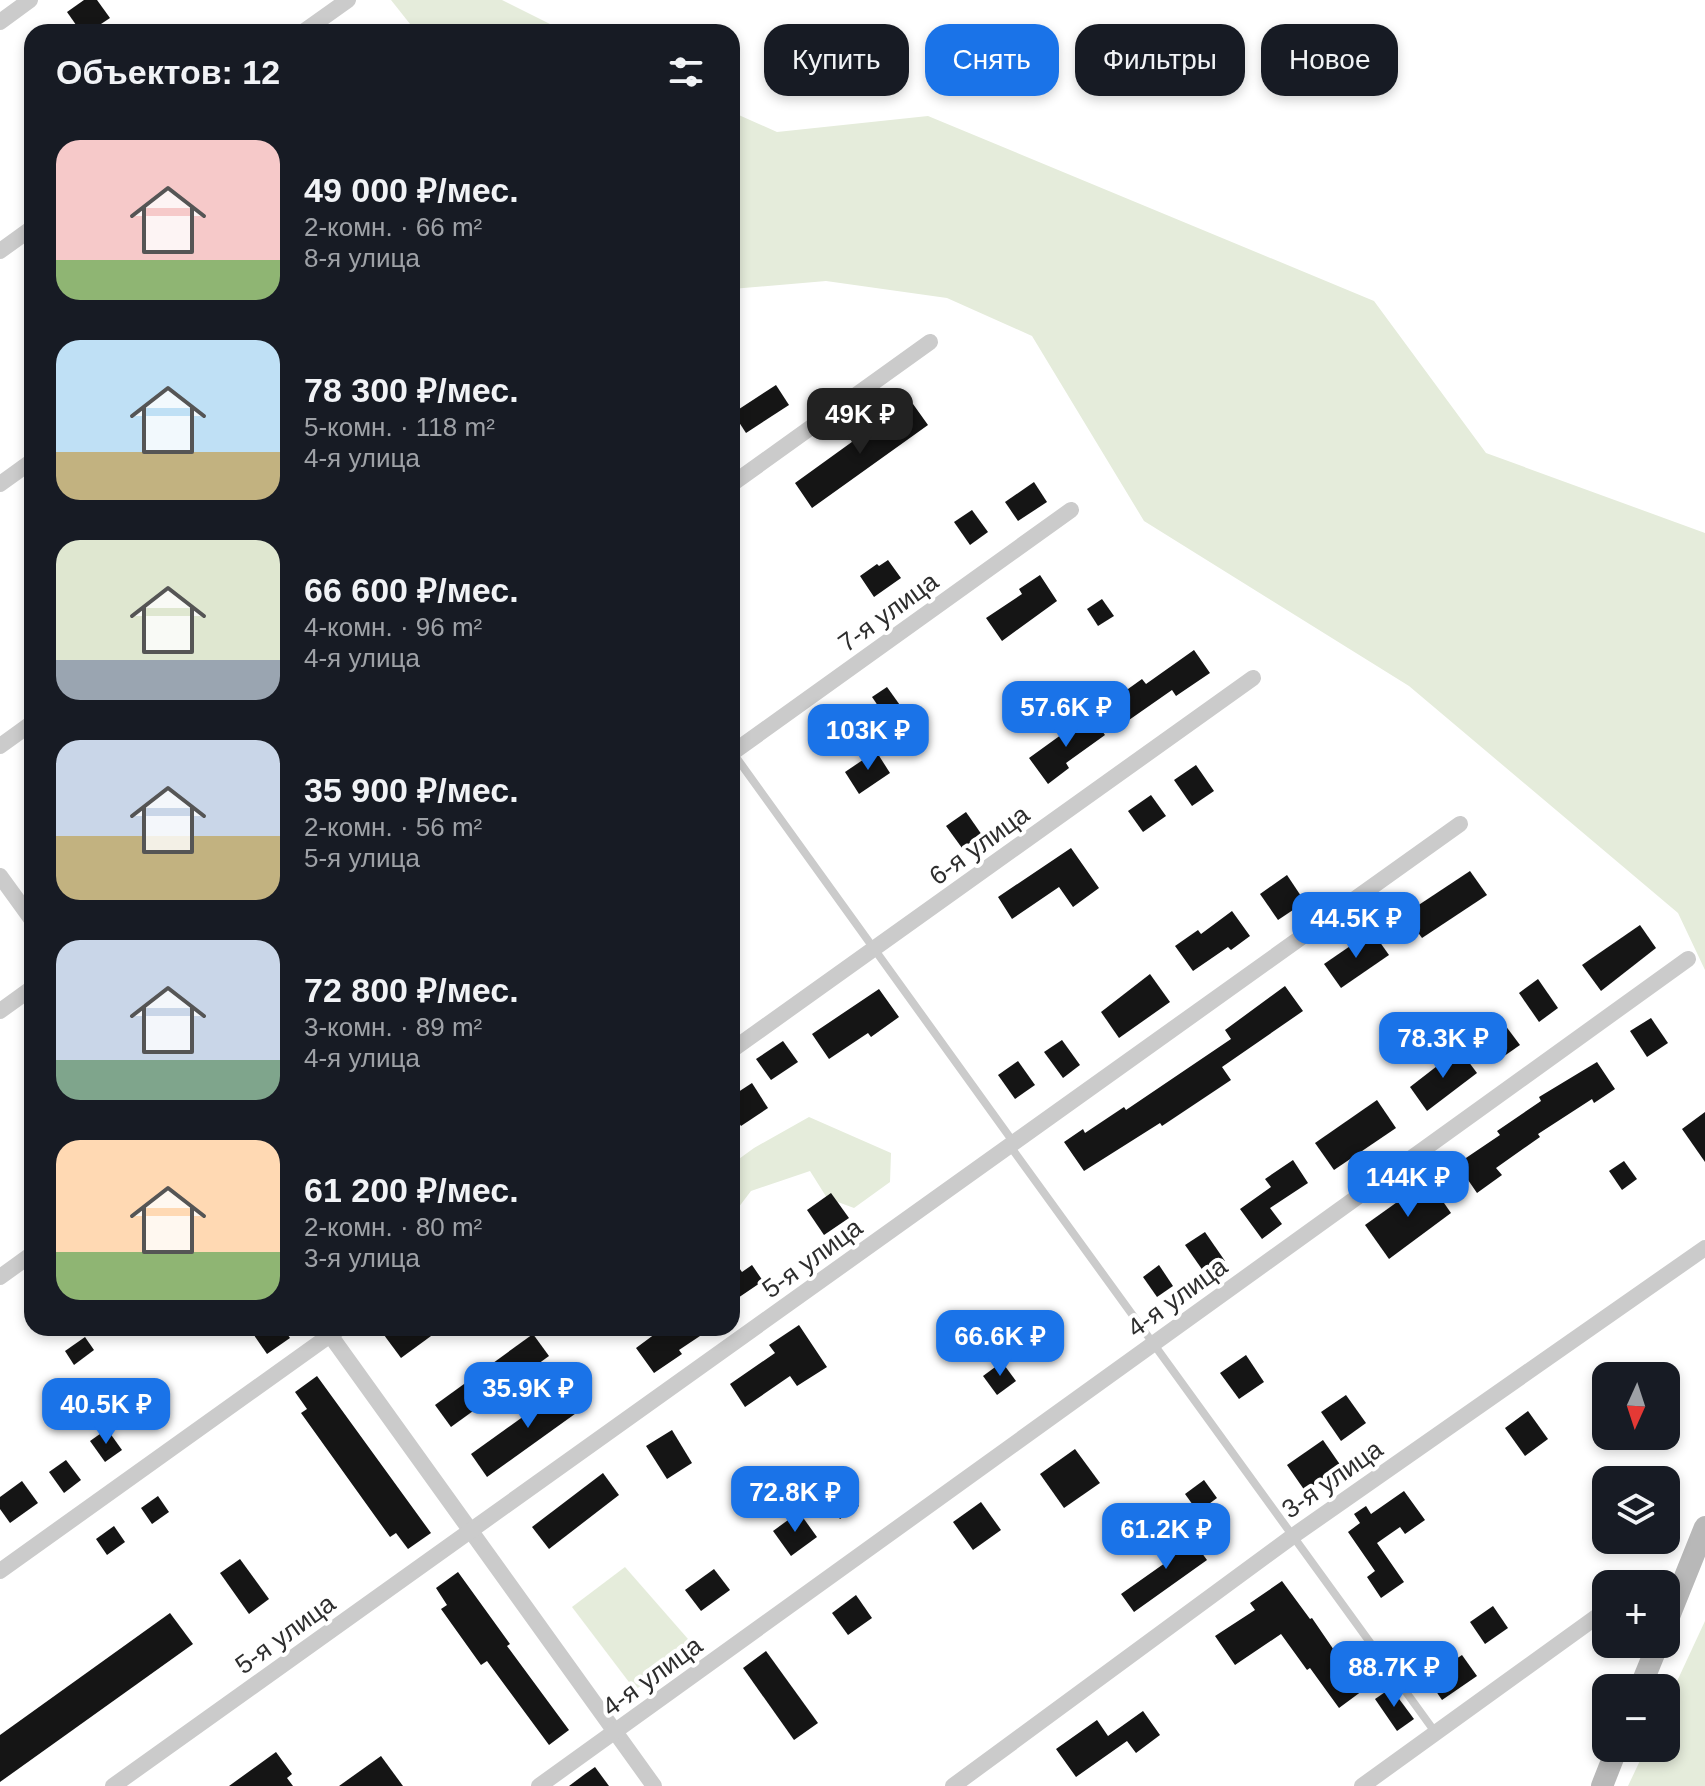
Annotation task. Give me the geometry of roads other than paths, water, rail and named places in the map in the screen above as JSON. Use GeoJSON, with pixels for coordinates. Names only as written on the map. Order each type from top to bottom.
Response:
{"type":"FeatureCollection","features":[{"type":"Feature","properties":{"kind":"street"},"geometry":{"type":"LineString","coordinates":[[0,22],[30,0]]}},
{"type":"Feature","properties":{"kind":"street"},"geometry":{"type":"LineString","coordinates":[[314,24],[348,0]]}},
{"type":"Feature","properties":{"kind":"street"},"geometry":{"type":"LineString","coordinates":[[0,251],[24,234]]}},
{"type":"Feature","properties":{"kind":"street"},"geometry":{"type":"LineString","coordinates":[[740,478],[930,342]]}},
{"type":"Feature","properties":{"kind":"street"},"geometry":{"type":"LineString","coordinates":[[0,484],[24,467]]}},
{"type":"Feature","properties":{"kind":"street","name":"7-я улица"},"geometry":{"type":"LineString","coordinates":[[740,747],[1071,510]]}},
{"type":"Feature","properties":{"kind":"street","name":"6-я улица"},"geometry":{"type":"LineString","coordinates":[[740,1044],[1253,678]]}},
{"type":"Feature","properties":{"kind":"street"},"geometry":{"type":"LineString","coordinates":[[0,746],[24,729]]}},
{"type":"Feature","properties":{"kind":"street","name":"5-я улица"},"geometry":{"type":"LineString","coordinates":[[113,1786],[1460,824]]}},
{"type":"Feature","properties":{"kind":"street"},"geometry":{"type":"LineString","coordinates":[[0,876],[24,909]]}},
{"type":"Feature","properties":{"kind":"street","name":"4-я улица"},"geometry":{"type":"LineString","coordinates":[[539,1786],[1688,959]]}},
{"type":"Feature","properties":{"kind":"street"},"geometry":{"type":"LineString","coordinates":[[0,1011],[24,994]]}},
{"type":"Feature","properties":{"kind":"street","name":"3-я улица"},"geometry":{"type":"LineString","coordinates":[[953,1786],[1293,1536],[1705,1248]]}},
{"type":"Feature","properties":{"kind":"street"},"geometry":{"type":"LineString","coordinates":[[0,1277],[24,1260]]}},
{"type":"Feature","properties":{"kind":"street"},"geometry":{"type":"LineString","coordinates":[[0,1571],[324,1336]]}},
{"type":"Feature","properties":{"kind":"street"},"geometry":{"type":"LineString","coordinates":[[336,1336],[654,1786]]}},
{"type":"Feature","properties":{"kind":"street"},"geometry":{"type":"LineString","coordinates":[[1680,1589],[1705,1527]]}},
{"type":"Feature","properties":{"kind":"street"},"geometry":{"type":"LineString","coordinates":[[1362,1786],[1592,1620]]}},
{"type":"Feature","properties":{"kind":"street"},"geometry":{"type":"LineString","coordinates":[[1602,1786],[1611,1762]]}},
{"type":"Feature","properties":{"kind":"lane"},"geometry":{"type":"LineString","coordinates":[[740,764],[1436,1733]]}}]}
